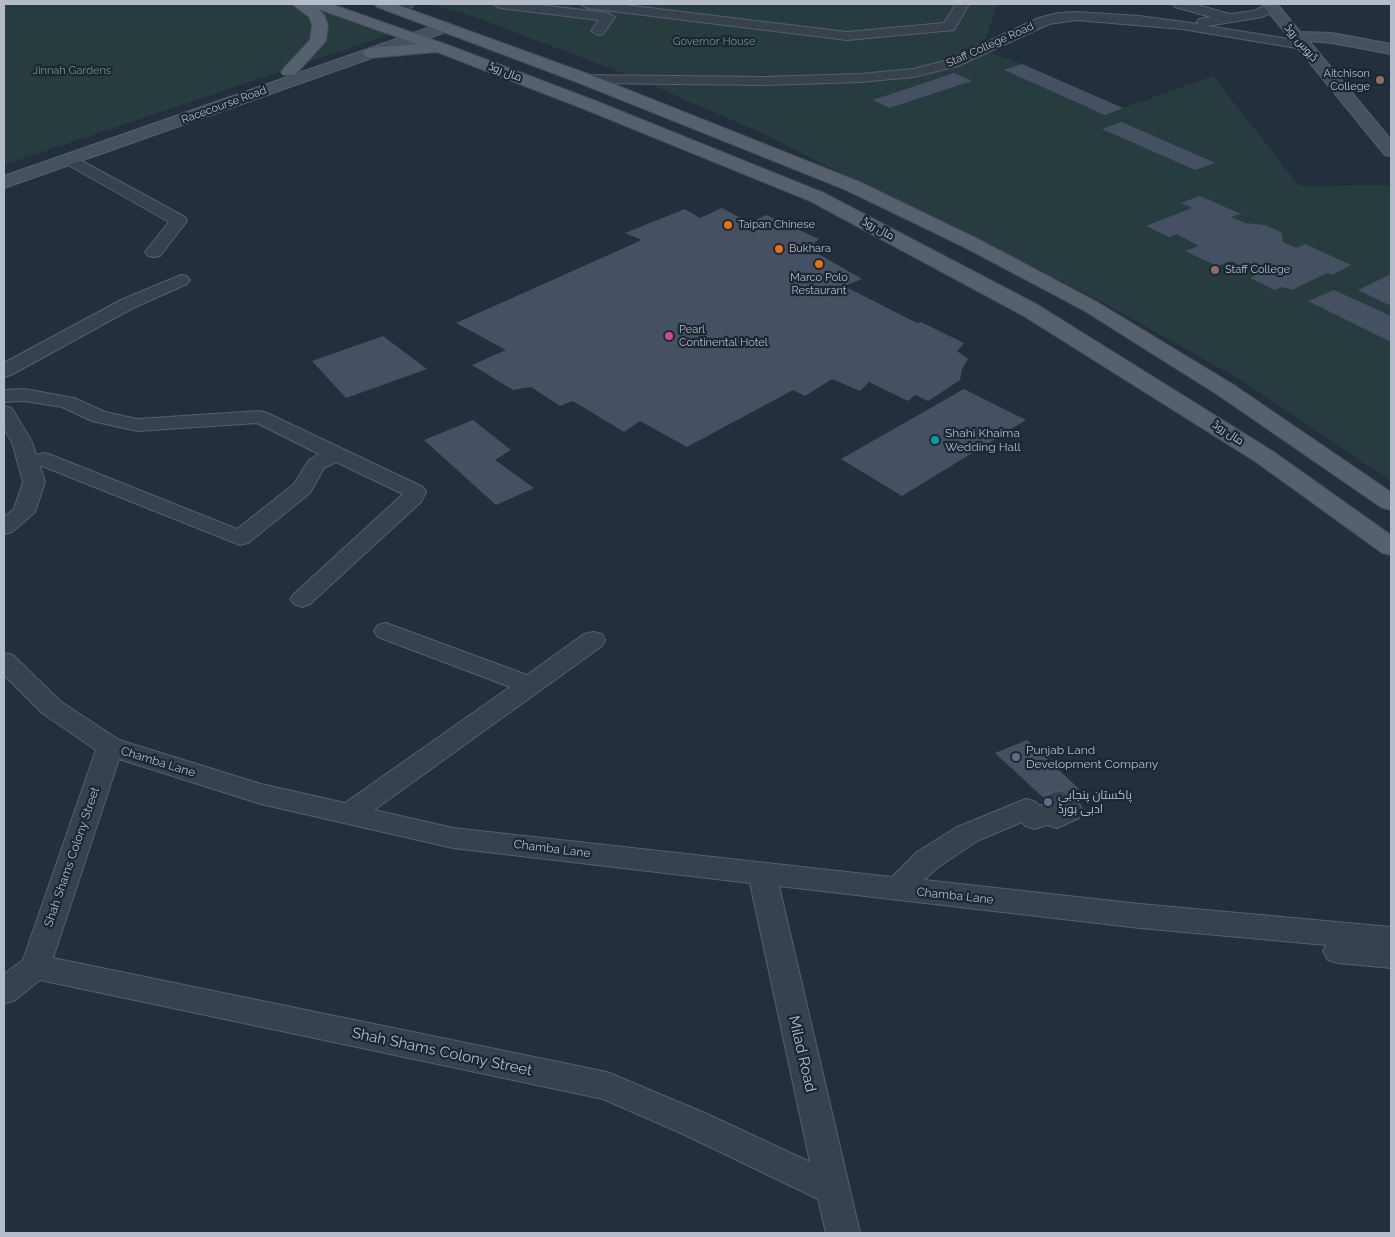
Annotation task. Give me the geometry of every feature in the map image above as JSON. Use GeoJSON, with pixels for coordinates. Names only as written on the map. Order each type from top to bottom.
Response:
{"type":"FeatureCollection","features":[{"type":"Feature","properties":{"kind":"main road"},"geometry":{"type":"LineString","coordinates":[[289,72],[318,41],[320,25],[316,15],[299,4]]}},
{"type":"Feature","properties":{"kind":"main road","name":"مال روڈ"},"geometry":{"type":"LineString","coordinates":[[317,4],[408,35],[616,115],[817,197],[1030,310],[1241,441],[1391,547]]}},
{"type":"Feature","properties":{"kind":"main road","name":"ڈیوس روڈ"},"geometry":{"type":"LineString","coordinates":[[1288,4],[1300,37],[1391,151]]}},
{"type":"Feature","properties":{"kind":"main road","name":"مال روڈ"},"geometry":{"type":"LineString","coordinates":[[395,5],[438,24],[586,79],[854,186],[973,244],[1090,306],[1226,390],[1391,503]]}},
{"type":"Feature","properties":{"kind":"main road","name":"ڈیوس روڈ"},"geometry":{"type":"LineString","coordinates":[[1270,5],[1300,37],[1385,119]]}},
{"type":"Feature","properties":{"kind":"main road","name":"Racecourse Road"},"geometry":{"type":"LineString","coordinates":[[4,170],[289,72],[438,24]]}},
{"type":"Feature","properties":{"kind":"main road","name":"Racecourse Road"},"geometry":{"type":"LineString","coordinates":[[4,182],[371,52],[408,35]]}},
{"type":"Feature","properties":{"kind":"main road"},"geometry":{"type":"LineString","coordinates":[[1300,37],[1332,38],[1391,50]]}},
{"type":"Feature","properties":{"kind":"main road"},"geometry":{"type":"LineString","coordinates":[[371,52],[442,48]]}},
{"type":"Feature","properties":{"kind":"street"},"geometry":{"type":"LineString","coordinates":[[500,4],[608,17],[598,31]]}},
{"type":"Feature","properties":{"kind":"street"},"geometry":{"type":"LineString","coordinates":[[587,4],[726,16],[847,36],[949,27],[962,4]]}},
{"type":"Feature","properties":{"kind":"street"},"geometry":{"type":"LineString","coordinates":[[1180,4],[1233,18]]}},
{"type":"Feature","properties":{"kind":"street"},"geometry":{"type":"LineString","coordinates":[[1182,25],[1257,14],[1270,5]]}},
{"type":"Feature","properties":{"kind":"street","name":"Staff College Road"},"geometry":{"type":"LineString","coordinates":[[586,79],[764,81],[860,78],[913,73],[953,63],[1044,21],[1058,17],[1095,16],[1182,25],[1226,33],[1300,37]]}},
{"type":"Feature","properties":{"kind":"street"},"geometry":{"type":"LineString","coordinates":[[1226,33],[1300,37]]}},
{"type":"Feature","properties":{"kind":"street"},"geometry":{"type":"LineString","coordinates":[[70,159],[179,221],[154,252]]}},
{"type":"Feature","properties":{"kind":"street"},"geometry":{"type":"LineString","coordinates":[[4,371],[127,304],[181,280]]}},
{"type":"Feature","properties":{"kind":"street"},"geometry":{"type":"LineString","coordinates":[[4,396],[24,395],[67,402],[99,417],[137,424],[260,417],[415,492],[412,497],[302,599]]}},
{"type":"Feature","properties":{"kind":"street"},"geometry":{"type":"LineString","coordinates":[[4,412],[22,442],[34,482],[24,512],[4,527]]}},
{"type":"Feature","properties":{"kind":"street"},"geometry":{"type":"LineString","coordinates":[[28,463],[42,458],[240,538],[302,488],[316,464],[336,453]]}},
{"type":"Feature","properties":{"kind":"street"},"geometry":{"type":"LineString","coordinates":[[386,631],[530,685]]}},
{"type":"Feature","properties":{"kind":"street"},"geometry":{"type":"LineString","coordinates":[[350,814],[593,640]]}},
{"type":"Feature","properties":{"kind":"street","name":"Chamba Lane"},"geometry":{"type":"LineString","coordinates":[[4,661],[52,707],[110,748],[261,794],[453,838],[1140,916],[1391,940]]}},
{"type":"Feature","properties":{"kind":"street","name":"Shah Shams Colony Street"},"geometry":{"type":"LineString","coordinates":[[110,748],[35,967],[607,1086],[695,1124],[832,1189]]}},
{"type":"Feature","properties":{"kind":"street"},"geometry":{"type":"LineString","coordinates":[[898,889],[927,860],[967,834],[1026,809],[1035,819],[1051,812],[1057,818],[1069,811],[1059,801]]}},
{"type":"Feature","properties":{"kind":"street","name":"Milad Road"},"geometry":{"type":"LineString","coordinates":[[762,874],[843,1233]]}},
{"type":"Feature","properties":{"kind":"street","name":"Chamba Lane"},"geometry":{"type":"LineString","coordinates":[[1140,916],[1157,930],[1171,933],[1391,956]]}},
{"type":"Feature","properties":{"kind":"street"},"geometry":{"type":"LineString","coordinates":[[4,991],[35,967]]}},
{"type":"Feature","properties":{"kind":"green space","name":"Jinnah Gardens"},"geometry":{"type":"Polygon","coordinates":[[[4,4],[312,4],[394,33],[4,165],[4,4]]]}},
{"type":"Feature","properties":{"kind":"green space","name":"Staff College"},"geometry":{"type":"Polygon","coordinates":[[[431,4],[997,4],[982,50],[1022,64],[1123,108],[1213,76],[1299,186],[1391,185],[1391,481],[1244,382],[1099,300],[762,133],[628,75],[472,16],[431,4]]]}},
{"type":"Feature","properties":{"kind":"building"},"geometry":{"type":"Polygon","coordinates":[[[1022,64],[1123,108],[1105,115],[1004,70],[1022,64]]]}},
{"type":"Feature","properties":{"kind":"building"},"geometry":{"type":"Polygon","coordinates":[[[954,73],[972,81],[889,108],[873,100],[954,73]]]}},
{"type":"Feature","properties":{"kind":"building"},"geometry":{"type":"Polygon","coordinates":[[[1122,122],[1215,163],[1195,170],[1102,129],[1122,122]]]}},
{"type":"Feature","properties":{"kind":"building"},"geometry":{"type":"Polygon","coordinates":[[[1200,196],[1241,214],[1231,217],[1245,223],[1265,225],[1282,233],[1283,242],[1296,248],[1305,244],[1351,265],[1332,275],[1327,273],[1292,290],[1282,287],[1275,290],[1250,278],[1257,274],[1231,261],[1217,266],[1185,251],[1199,246],[1177,234],[1169,237],[1146,226],[1192,208],[1181,203],[1200,196]]]}},
{"type":"Feature","properties":{"kind":"building","name":"Pearl Continental Hotel"},"geometry":{"type":"Polygon","coordinates":[[[722,208],[750,223],[766,215],[819,239],[808,248],[862,279],[844,286],[917,323],[921,322],[964,343],[957,351],[968,359],[962,369],[960,380],[928,401],[915,395],[908,401],[869,382],[860,391],[832,379],[805,396],[793,390],[687,447],[640,421],[624,432],[573,401],[560,406],[531,387],[513,390],[472,365],[506,350],[456,323],[642,240],[625,233],[685,209],[700,218],[722,208]]]}},
{"type":"Feature","properties":{"kind":"building"},"geometry":{"type":"Polygon","coordinates":[[[1391,274],[1391,306],[1358,290],[1391,274]]]}},
{"type":"Feature","properties":{"kind":"building"},"geometry":{"type":"Polygon","coordinates":[[[1334,290],[1391,316],[1391,342],[1308,301],[1334,290]]]}},
{"type":"Feature","properties":{"kind":"building"},"geometry":{"type":"Polygon","coordinates":[[[383,336],[427,369],[346,398],[312,361],[383,336]]]}},
{"type":"Feature","properties":{"kind":"building","name":"Shahi Khaima Wedding Hall"},"geometry":{"type":"Polygon","coordinates":[[[964,389],[1026,420],[902,496],[841,459],[964,389]]]}},
{"type":"Feature","properties":{"kind":"building"},"geometry":{"type":"Polygon","coordinates":[[[473,420],[511,450],[495,460],[534,488],[496,505],[424,440],[473,420]]]}},
{"type":"Feature","properties":{"kind":"building"},"geometry":{"type":"Polygon","coordinates":[[[1027,740],[1079,789],[1048,802],[995,753],[1027,740]]]}},
{"type":"Feature","properties":{"kind":"place","name":"Aitchison College"},"geometry":{"type":"Point","coordinates":[1380,80]}},
{"type":"Feature","properties":{"kind":"place","name":"Taipan Chinese"},"geometry":{"type":"Point","coordinates":[728,225]}},
{"type":"Feature","properties":{"kind":"place","name":"Bukhara"},"geometry":{"type":"Point","coordinates":[779,249]}},
{"type":"Feature","properties":{"kind":"place","name":"Marco Polo Restaurant"},"geometry":{"type":"Point","coordinates":[819,264]}},
{"type":"Feature","properties":{"kind":"place","name":"Staff College"},"geometry":{"type":"Point","coordinates":[1215,270]}},
{"type":"Feature","properties":{"kind":"place","name":"Pearl Continental Hotel"},"geometry":{"type":"Point","coordinates":[669,336]}},
{"type":"Feature","properties":{"kind":"place","name":"Shahi Khaima Wedding Hall"},"geometry":{"type":"Point","coordinates":[935,440]}},
{"type":"Feature","properties":{"kind":"place","name":"Punjab Land Development Company"},"geometry":{"type":"Point","coordinates":[1016,757]}},
{"type":"Feature","properties":{"kind":"place","name":"پاکستان پنجابی ادبی بورڈ"},"geometry":{"type":"Point","coordinates":[1048,802]}},
{"type":"Feature","properties":{"kind":"park label","name":"Governor House"},"geometry":{"type":"Point","coordinates":[714,42]}}]}
